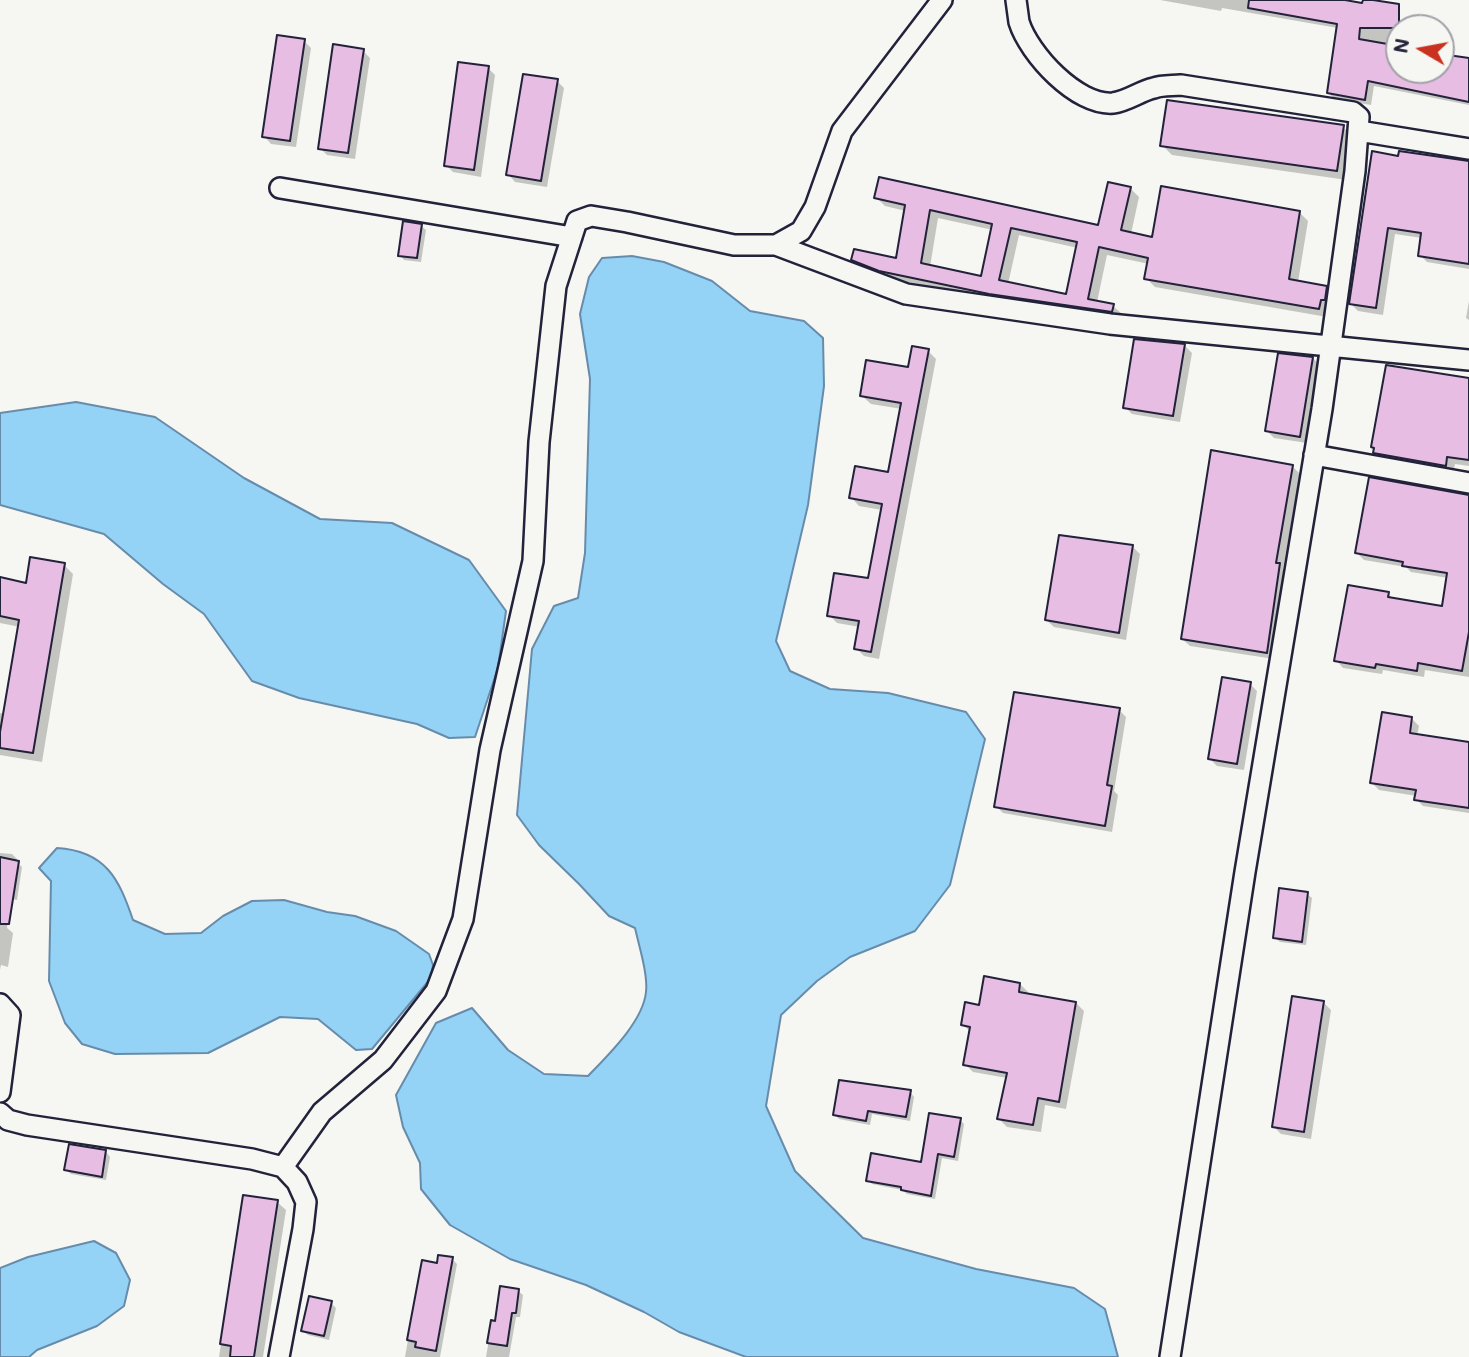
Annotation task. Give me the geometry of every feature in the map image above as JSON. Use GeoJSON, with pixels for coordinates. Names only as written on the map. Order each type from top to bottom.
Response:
{"type":"FeatureCollection","features":[{"type":"Feature","properties":{"kind":"street"},"geometry":{"type":"LineString","coordinates":[[776,245],[801,231],[815,207],[842,131],[942,0]]}},
{"type":"Feature","properties":{"kind":"street"},"geometry":{"type":"LineString","coordinates":[[1016,0],[1020,23],[1042,61],[1073,91],[1097,102],[1114,103],[1153,88],[1181,85],[1353,112],[1359,117],[1331,347],[1245,872],[1170,1357]]}},
{"type":"Feature","properties":{"kind":"street"},"geometry":{"type":"LineString","coordinates":[[1359,131],[1469,149]]}},
{"type":"Feature","properties":{"kind":"street"},"geometry":{"type":"LineString","coordinates":[[280,188],[572,237]]}},
{"type":"Feature","properties":{"kind":"street"},"geometry":{"type":"LineString","coordinates":[[283,1167],[322,1112],[383,1059],[436,990],[463,919],[490,750],[533,561],[539,442],[556,286],[577,221],[591,216],[734,245],[776,245],[906,294],[1110,324],[1469,360]]}},
{"type":"Feature","properties":{"kind":"street"},"geometry":{"type":"LineString","coordinates":[[1314,455],[1469,483]]}},
{"type":"Feature","properties":{"kind":"street"},"geometry":{"type":"LineString","coordinates":[[0,1003],[10,1016],[0,1092]]}},
{"type":"Feature","properties":{"kind":"street"},"geometry":{"type":"LineString","coordinates":[[0,1113],[8,1120],[27,1125],[252,1159],[283,1167],[297,1182],[306,1202],[302,1240],[279,1357]]}},
{"type":"Feature","properties":{"kind":"water"},"geometry":{"type":"Polygon","coordinates":[[[632,256],[664,262],[712,281],[750,311],[804,321],[823,338],[824,386],[808,505],[776,641],[790,671],[830,689],[888,693],[966,712],[985,739],[950,885],[915,931],[850,957],[817,981],[781,1015],[766,1106],[795,1171],[863,1238],[976,1269],[1074,1288],[1105,1309],[1118,1357],[746,1357],[679,1332],[586,1285],[510,1259],[450,1225],[421,1189],[420,1163],[403,1127],[396,1095],[436,1023],[472,1008],[508,1050],[544,1074],[588,1076],[623,1038],[638,1015],[646,992],[646,977],[635,928],[609,916],[539,845],[517,815],[532,649],[554,606],[578,598],[585,553],[590,379],[580,314],[589,277],[602,258],[632,256]]]}},
{"type":"Feature","properties":{"kind":"water"},"geometry":{"type":"Polygon","coordinates":[[[76,402],[155,417],[244,478],[320,519],[392,523],[469,560],[506,611],[498,668],[475,737],[449,738],[417,724],[299,698],[252,681],[204,614],[163,584],[104,534],[0,505],[0,413],[76,402]]]}},
{"type":"Feature","properties":{"kind":"water"},"geometry":{"type":"Polygon","coordinates":[[[57,848],[74,850],[99,861],[116,880],[133,920],[165,934],[201,933],[223,916],[252,901],[284,900],[327,912],[355,916],[396,931],[429,954],[433,965],[431,978],[372,1049],[356,1050],[318,1019],[280,1017],[208,1053],[115,1054],[82,1044],[65,1023],[49,981],[51,881],[39,868],[57,848]]]}},
{"type":"Feature","properties":{"kind":"water"},"geometry":{"type":"Polygon","coordinates":[[[94,1241],[116,1253],[130,1280],[124,1306],[97,1326],[37,1350],[29,1357],[0,1357],[0,1268],[28,1257],[94,1241]]]}},
{"type":"Feature","properties":{"kind":"building"},"geometry":{"type":"Polygon","coordinates":[[[1249,0],[1345,0],[1362,3],[1363,0],[1373,0],[1399,4],[1399,14],[1385,14],[1385,28],[1360,28],[1359,39],[1385,44],[1385,84],[1455,84],[1455,56],[1469,58],[1469,102],[1368,81],[1365,100],[1327,93],[1337,24],[1248,8],[1249,0]]]}},
{"type":"Feature","properties":{"kind":"building"},"geometry":{"type":"Polygon","coordinates":[[[277,35],[305,39],[290,141],[262,137],[277,35]]]}},
{"type":"Feature","properties":{"kind":"building"},"geometry":{"type":"Polygon","coordinates":[[[333,44],[364,49],[348,153],[318,149],[333,44]]]}},
{"type":"Feature","properties":{"kind":"building"},"geometry":{"type":"Polygon","coordinates":[[[458,62],[489,66],[474,170],[444,166],[458,62]]]}},
{"type":"Feature","properties":{"kind":"building"},"geometry":{"type":"Polygon","coordinates":[[[523,74],[558,79],[541,181],[506,175],[523,74]]]}},
{"type":"Feature","properties":{"kind":"building"},"geometry":{"type":"Polygon","coordinates":[[[1167,100],[1344,125],[1337,171],[1160,146],[1167,100]]]}},
{"type":"Feature","properties":{"kind":"building"},"geometry":{"type":"Polygon","coordinates":[[[1372,151],[1398,156],[1399,151],[1469,161],[1469,264],[1418,256],[1421,233],[1388,228],[1376,308],[1349,304],[1372,151]]]}},
{"type":"Feature","properties":{"kind":"building"},"geometry":{"type":"Polygon","coordinates":[[[879,177],[1098,225],[1108,182],[1131,187],[1121,230],[1152,237],[1161,186],[1300,211],[1289,279],[1327,286],[1325,300],[1321,300],[1319,309],[1144,279],[1148,258],[1099,247],[1088,299],[1114,304],[1112,312],[989,294],[879,271],[851,260],[854,249],[896,258],[905,205],[874,198],[879,177]],[[930,210],[921,263],[981,276],[992,224],[930,210]],[[1011,228],[999,280],[1066,294],[1077,242],[1011,228]]]}},
{"type":"Feature","properties":{"kind":"building"},"geometry":{"type":"Polygon","coordinates":[[[403,221],[422,224],[417,258],[398,256],[403,221]]]}},
{"type":"Feature","properties":{"kind":"building"},"geometry":{"type":"Polygon","coordinates":[[[1134,339],[1185,344],[1173,416],[1123,408],[1134,339]]]}},
{"type":"Feature","properties":{"kind":"building"},"geometry":{"type":"Polygon","coordinates":[[[912,346],[929,349],[871,652],[854,649],[859,621],[827,616],[834,573],[868,578],[882,504],[849,498],[855,466],[888,472],[901,403],[860,396],[866,360],[908,367],[912,346]]]}},
{"type":"Feature","properties":{"kind":"building"},"geometry":{"type":"Polygon","coordinates":[[[1278,353],[1313,357],[1300,437],[1265,431],[1278,353]]]}},
{"type":"Feature","properties":{"kind":"building"},"geometry":{"type":"Polygon","coordinates":[[[1386,365],[1469,378],[1469,460],[1447,457],[1446,466],[1373,453],[1374,448],[1371,447],[1386,365]]]}},
{"type":"Feature","properties":{"kind":"building"},"geometry":{"type":"Polygon","coordinates":[[[1211,450],[1293,465],[1276,563],[1280,563],[1267,653],[1181,639],[1211,450]]]}},
{"type":"Feature","properties":{"kind":"building"},"geometry":{"type":"Polygon","coordinates":[[[1369,477],[1469,495],[1469,632],[1462,671],[1418,663],[1417,671],[1334,661],[1348,585],[1389,592],[1388,597],[1442,606],[1447,573],[1402,566],[1403,562],[1355,553],[1369,477]]]}},
{"type":"Feature","properties":{"kind":"building"},"geometry":{"type":"Polygon","coordinates":[[[1059,535],[1133,545],[1119,633],[1045,620],[1059,535]]]}},
{"type":"Feature","properties":{"kind":"building"},"geometry":{"type":"Polygon","coordinates":[[[30,557],[65,563],[33,753],[0,748],[0,732],[19,620],[0,616],[0,577],[26,583],[30,557]]]}},
{"type":"Feature","properties":{"kind":"building"},"geometry":{"type":"Polygon","coordinates":[[[1222,677],[1251,682],[1237,764],[1208,759],[1222,677]]]}},
{"type":"Feature","properties":{"kind":"building"},"geometry":{"type":"Polygon","coordinates":[[[1014,692],[1120,708],[1107,785],[1112,786],[1105,826],[994,807],[1014,692]]]}},
{"type":"Feature","properties":{"kind":"building"},"geometry":{"type":"Polygon","coordinates":[[[1382,712],[1412,717],[1410,733],[1469,742],[1469,808],[1414,800],[1416,790],[1370,783],[1382,712]]]}},
{"type":"Feature","properties":{"kind":"building"},"geometry":{"type":"Polygon","coordinates":[[[0,857],[19,861],[9,924],[0,924],[0,857]]]}},
{"type":"Feature","properties":{"kind":"building"},"geometry":{"type":"Polygon","coordinates":[[[1279,888],[1308,892],[1302,942],[1273,938],[1279,888]]]}},
{"type":"Feature","properties":{"kind":"building"},"geometry":{"type":"Polygon","coordinates":[[[984,976],[1020,983],[1019,992],[1076,1002],[1059,1102],[1038,1098],[1033,1125],[997,1119],[1007,1073],[963,1065],[970,1027],[961,1025],[965,1002],[979,1005],[984,976]]]}},
{"type":"Feature","properties":{"kind":"building"},"geometry":{"type":"Polygon","coordinates":[[[1292,996],[1324,1001],[1304,1132],[1272,1127],[1292,996]]]}},
{"type":"Feature","properties":{"kind":"building"},"geometry":{"type":"Polygon","coordinates":[[[839,1080],[911,1090],[906,1117],[868,1111],[866,1121],[833,1115],[839,1080]]]}},
{"type":"Feature","properties":{"kind":"building"},"geometry":{"type":"Polygon","coordinates":[[[929,1113],[961,1118],[954,1157],[938,1154],[931,1196],[866,1181],[871,1153],[921,1162],[929,1113]]]}},
{"type":"Feature","properties":{"kind":"building"},"geometry":{"type":"Polygon","coordinates":[[[69,1144],[106,1150],[102,1177],[64,1170],[69,1144]]]}},
{"type":"Feature","properties":{"kind":"building"},"geometry":{"type":"Polygon","coordinates":[[[243,1195],[278,1200],[254,1357],[230,1357],[231,1346],[220,1344],[243,1195]]]}},
{"type":"Feature","properties":{"kind":"building"},"geometry":{"type":"Polygon","coordinates":[[[438,1255],[453,1257],[436,1351],[415,1347],[416,1342],[407,1340],[422,1260],[437,1263],[438,1255]]]}},
{"type":"Feature","properties":{"kind":"building"},"geometry":{"type":"Polygon","coordinates":[[[500,1286],[519,1289],[507,1346],[487,1343],[491,1320],[495,1321],[500,1286]]]}},
{"type":"Feature","properties":{"kind":"building"},"geometry":{"type":"Polygon","coordinates":[[[309,1296],[332,1301],[324,1336],[301,1331],[309,1296]]]}}]}
